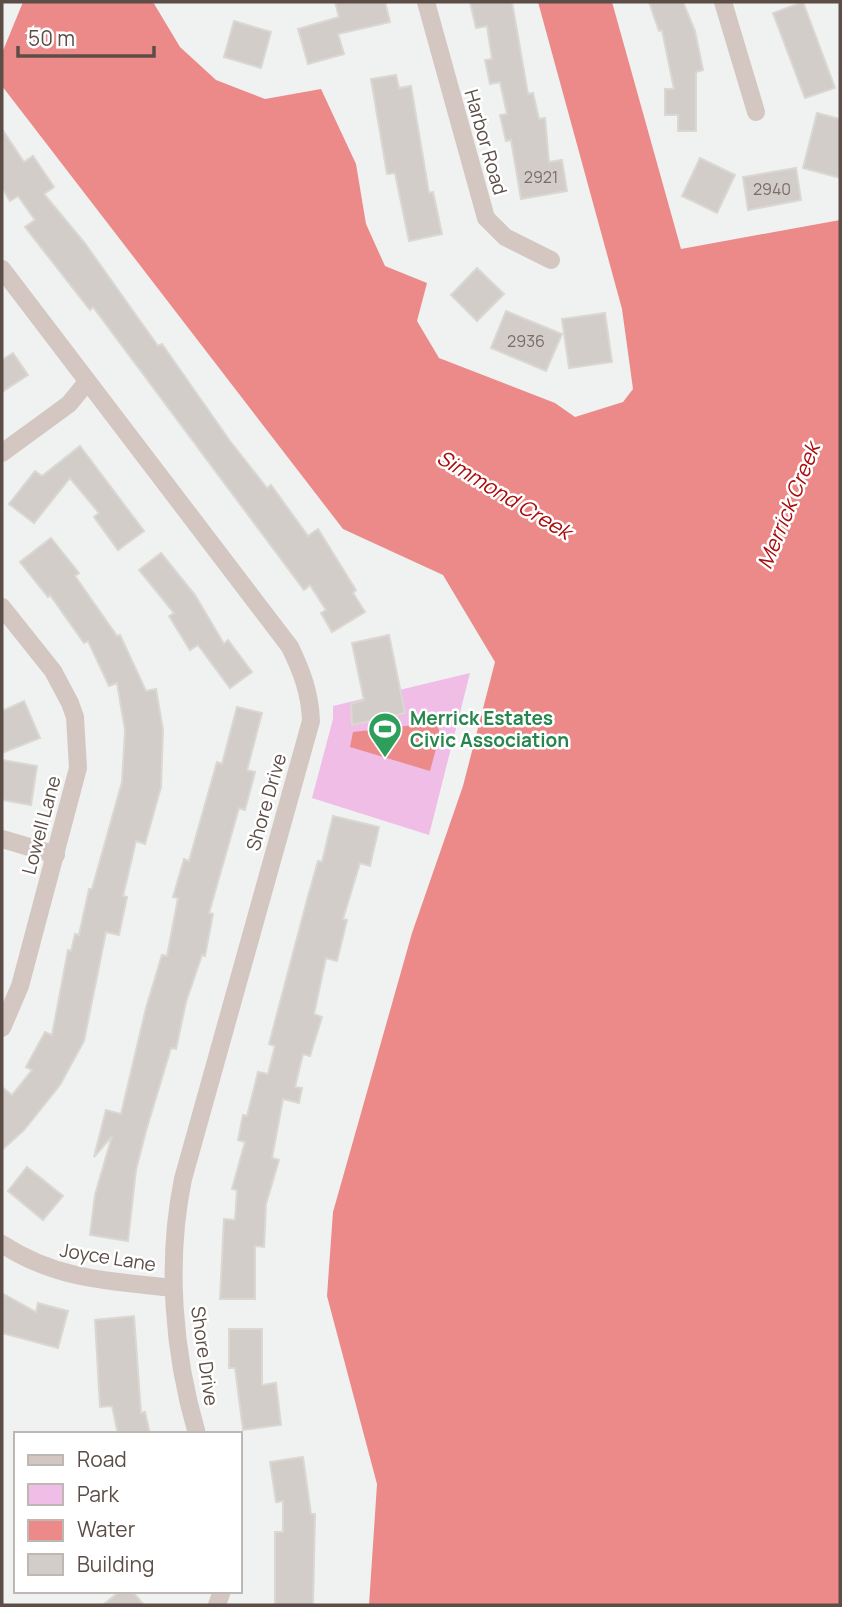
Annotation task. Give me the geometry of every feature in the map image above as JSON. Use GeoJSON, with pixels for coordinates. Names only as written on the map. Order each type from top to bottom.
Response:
{"type":"FeatureCollection","features":[{"type":"Feature","properties":{"kind":"street","name":"Harbor Road"},"geometry":{"type":"LineString","coordinates":[[426,2],[486,218],[505,237],[551,260]]}},
{"type":"Feature","properties":{"kind":"street"},"geometry":{"type":"LineString","coordinates":[[723,2],[756,112]]}},
{"type":"Feature","properties":{"kind":"street","name":"Shore Drive"},"geometry":{"type":"LineString","coordinates":[[2,269],[290,647],[304,677],[310,701],[311,720],[183,1179],[174,1220],[173,1288],[186,1395],[196,1432]]}},
{"type":"Feature","properties":{"kind":"street"},"geometry":{"type":"LineString","coordinates":[[2,453],[69,404],[87,382]]}},
{"type":"Feature","properties":{"kind":"street","name":"Lowell Lane"},"geometry":{"type":"LineString","coordinates":[[2,607],[53,671],[75,718],[78,768],[20,986],[2,1028]]}},
{"type":"Feature","properties":{"kind":"street"},"geometry":{"type":"LineString","coordinates":[[2,839],[55,855]]}},
{"type":"Feature","properties":{"kind":"street","name":"Joyce Lane"},"geometry":{"type":"LineString","coordinates":[[2,1244],[50,1270],[71,1276],[173,1288]]}},
{"type":"Feature","properties":{"kind":"green space","name":"Merrick Estates Civic Association"},"geometry":{"type":"Polygon","coordinates":[[[470,673],[429,835],[312,798],[333,719],[333,706],[470,673]]]}},
{"type":"Feature","properties":{"kind":"water"},"geometry":{"type":"Polygon","coordinates":[[[23,2],[153,2],[180,47],[216,80],[265,99],[321,89],[356,164],[366,224],[385,266],[427,283],[417,321],[439,358],[555,403],[575,417],[623,402],[633,389],[622,309],[538,2],[612,2],[681,249],[840,220],[840,1605],[369,1605],[377,1484],[327,1296],[333,1212],[412,933],[463,786],[495,662],[443,575],[343,529],[2,86],[2,53],[23,2]]]}},
{"type":"Feature","properties":{"kind":"water"},"geometry":{"type":"Polygon","coordinates":[[[432,723],[438,727],[440,734],[430,771],[350,747],[353,732],[432,723]]]}},
{"type":"Feature","properties":{"kind":"building"},"geometry":{"type":"Polygon","coordinates":[[[335,2],[385,2],[390,22],[338,34],[344,54],[308,64],[298,29],[339,17],[335,2]]]}},
{"type":"Feature","properties":{"kind":"building"},"geometry":{"type":"Polygon","coordinates":[[[470,2],[512,2],[528,94],[533,93],[539,119],[545,118],[549,162],[562,160],[567,191],[521,199],[511,140],[506,141],[500,115],[507,114],[500,82],[490,84],[485,60],[492,59],[487,26],[476,28],[470,2]]]}},
{"type":"Feature","properties":{"kind":"building"},"geometry":{"type":"Polygon","coordinates":[[[649,2],[683,2],[695,31],[703,70],[696,72],[696,131],[678,131],[678,115],[665,115],[665,89],[674,89],[662,30],[659,31],[649,2]]]}},
{"type":"Feature","properties":{"kind":"building"},"geometry":{"type":"Polygon","coordinates":[[[803,2],[835,88],[805,98],[773,13],[803,2]]]}},
{"type":"Feature","properties":{"kind":"building"},"geometry":{"type":"Polygon","coordinates":[[[234,21],[271,32],[261,68],[224,57],[234,21]]]}},
{"type":"Feature","properties":{"kind":"building"},"geometry":{"type":"Polygon","coordinates":[[[396,75],[399,88],[411,86],[429,193],[433,192],[442,234],[409,241],[395,173],[387,174],[371,79],[396,75]]]}},
{"type":"Feature","properties":{"kind":"building"},"geometry":{"type":"Polygon","coordinates":[[[817,113],[840,119],[840,178],[803,168],[817,113]]]}},
{"type":"Feature","properties":{"kind":"building"},"geometry":{"type":"Polygon","coordinates":[[[2,129],[24,162],[33,156],[54,187],[44,194],[84,242],[158,346],[162,344],[230,441],[267,488],[271,485],[308,536],[318,529],[356,590],[353,593],[365,612],[332,632],[321,613],[326,610],[310,585],[304,590],[93,307],[90,310],[25,227],[35,220],[18,196],[10,201],[2,188],[2,129]]]}},
{"type":"Feature","properties":{"kind":"building"},"geometry":{"type":"Polygon","coordinates":[[[700,158],[735,175],[717,213],[682,196],[700,158]]]}},
{"type":"Feature","properties":{"kind":"building"},"geometry":{"type":"Polygon","coordinates":[[[796,168],[801,200],[748,210],[743,177],[796,168]]]}},
{"type":"Feature","properties":{"kind":"building"},"geometry":{"type":"Polygon","coordinates":[[[477,268],[504,294],[477,321],[451,295],[477,268]]]}},
{"type":"Feature","properties":{"kind":"building"},"geometry":{"type":"Polygon","coordinates":[[[506,311],[562,334],[546,371],[491,348],[506,311]]]}},
{"type":"Feature","properties":{"kind":"building"},"geometry":{"type":"Polygon","coordinates":[[[605,313],[612,362],[569,368],[562,319],[605,313]]]}},
{"type":"Feature","properties":{"kind":"building"},"geometry":{"type":"Polygon","coordinates":[[[13,353],[28,375],[2,392],[2,360],[13,353]]]}},
{"type":"Feature","properties":{"kind":"building"},"geometry":{"type":"Polygon","coordinates":[[[80,446],[144,531],[118,550],[94,517],[99,513],[70,478],[34,523],[9,504],[35,471],[42,476],[80,446]]]}},
{"type":"Feature","properties":{"kind":"building"},"geometry":{"type":"Polygon","coordinates":[[[51,538],[79,573],[75,576],[117,636],[120,635],[146,691],[156,689],[163,730],[161,787],[145,844],[136,841],[123,896],[127,897],[119,935],[106,932],[84,1041],[60,1085],[24,1130],[2,1150],[2,1087],[12,1095],[32,1070],[26,1067],[45,1032],[52,1035],[68,950],[71,951],[75,934],[79,935],[89,889],[92,889],[122,782],[125,730],[117,683],[109,686],[88,641],[84,643],[50,595],[48,597],[20,562],[51,538]]]}},
{"type":"Feature","properties":{"kind":"building"},"geometry":{"type":"Polygon","coordinates":[[[161,553],[195,595],[224,644],[228,640],[252,672],[230,688],[198,645],[190,650],[169,616],[174,613],[139,570],[161,553]]]}},
{"type":"Feature","properties":{"kind":"building"},"geometry":{"type":"Polygon","coordinates":[[[389,635],[405,713],[352,725],[351,704],[364,700],[352,643],[389,635]]]}},
{"type":"Feature","properties":{"kind":"building"},"geometry":{"type":"Polygon","coordinates":[[[24,701],[40,738],[2,753],[2,711],[24,701]]]}},
{"type":"Feature","properties":{"kind":"building"},"geometry":{"type":"Polygon","coordinates":[[[237,707],[262,713],[247,770],[255,772],[245,810],[239,808],[209,913],[213,914],[205,956],[202,955],[186,1002],[176,1049],[171,1048],[146,1131],[136,1170],[128,1241],[90,1235],[95,1195],[112,1136],[94,1157],[106,1110],[121,1114],[146,1008],[162,955],[167,956],[178,898],[173,897],[184,859],[189,861],[217,762],[222,764],[237,707]]]}},
{"type":"Feature","properties":{"kind":"building"},"geometry":{"type":"Polygon","coordinates":[[[2,760],[37,766],[31,805],[2,800],[2,760]]]}},
{"type":"Feature","properties":{"kind":"building"},"geometry":{"type":"Polygon","coordinates":[[[333,816],[379,827],[370,866],[360,863],[343,919],[347,920],[337,961],[326,958],[314,1014],[322,1017],[310,1056],[303,1054],[295,1087],[302,1088],[299,1103],[283,1099],[272,1158],[279,1160],[266,1204],[264,1247],[255,1246],[255,1299],[220,1299],[224,1219],[235,1220],[237,1190],[232,1189],[245,1142],[238,1140],[243,1115],[247,1116],[258,1072],[268,1074],[275,1046],[269,1044],[307,900],[318,861],[322,862],[333,816]]]}},
{"type":"Feature","properties":{"kind":"building"},"geometry":{"type":"Polygon","coordinates":[[[27,1167],[63,1196],[43,1220],[8,1191],[27,1167]]]}},
{"type":"Feature","properties":{"kind":"building"},"geometry":{"type":"Polygon","coordinates":[[[2,1293],[36,1312],[38,1303],[68,1311],[58,1348],[2,1333],[2,1293]]]}},
{"type":"Feature","properties":{"kind":"building"},"geometry":{"type":"Polygon","coordinates":[[[134,1316],[141,1413],[145,1412],[150,1432],[118,1432],[112,1406],[100,1407],[95,1320],[134,1316]]]}},
{"type":"Feature","properties":{"kind":"building"},"geometry":{"type":"Polygon","coordinates":[[[229,1329],[262,1329],[262,1385],[276,1383],[281,1425],[243,1430],[235,1368],[229,1368],[229,1329]]]}},
{"type":"Feature","properties":{"kind":"building"},"geometry":{"type":"Polygon","coordinates":[[[303,1457],[311,1514],[315,1514],[313,1605],[275,1605],[275,1532],[283,1532],[283,1501],[276,1502],[270,1462],[303,1457]]]}},
{"type":"Feature","properties":{"kind":"building"},"geometry":{"type":"Polygon","coordinates":[[[118,1593],[134,1593],[144,1605],[103,1605],[118,1593]]]}},
{"type":"Feature","properties":{"kind":"place","name":"Merrick Estates Civic Association"},"geometry":{"type":"Point","coordinates":[385,759]}},
{"type":"Feature","properties":{"kind":"water label","name":"Simmond Creek"},"geometry":{"type":"Point","coordinates":[504,495]}},
{"type":"Feature","properties":{"kind":"water label","name":"Merrick Creek"},"geometry":{"type":"Point","coordinates":[789,506]}}]}
